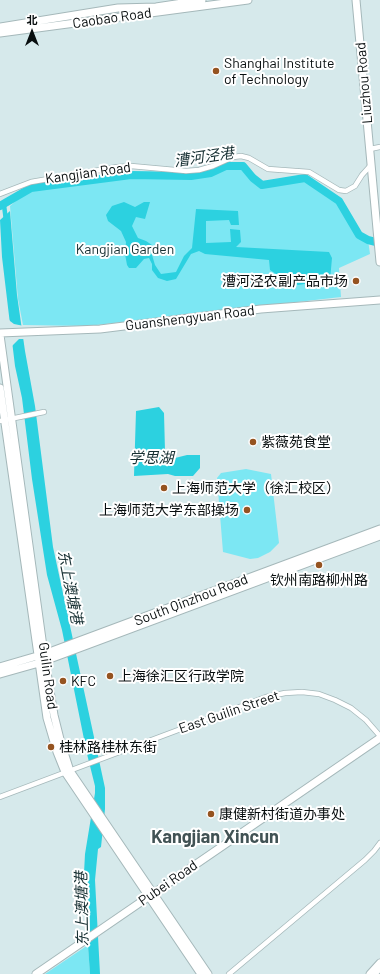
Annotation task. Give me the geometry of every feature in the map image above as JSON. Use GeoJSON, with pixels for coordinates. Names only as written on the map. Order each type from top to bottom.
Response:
{"type":"FeatureCollection","features":[{"type":"Feature","properties":{"kind":"street","name":"Caobao Road"},"geometry":{"type":"LineString","coordinates":[[0,27],[118,8],[156,7],[202,0]]}},
{"type":"Feature","properties":{"kind":"street","name":"Caobao Road"},"geometry":{"type":"LineString","coordinates":[[0,33],[248,0]]}},
{"type":"Feature","properties":{"kind":"street","name":"Liuzhou Road"},"geometry":{"type":"LineString","coordinates":[[356,0],[380,262]]}},
{"type":"Feature","properties":{"kind":"street"},"geometry":{"type":"LineString","coordinates":[[370,149],[380,147]]}},
{"type":"Feature","properties":{"kind":"street","name":"Kangjian Road"},"geometry":{"type":"LineString","coordinates":[[0,194],[31,182],[109,169],[131,166],[186,171],[199,170],[213,166],[233,157],[240,156],[249,158],[268,169],[309,172],[339,190],[346,191],[352,188],[371,165]]}},
{"type":"Feature","properties":{"kind":"street","name":"Guanshengyuan Road"},"geometry":{"type":"LineString","coordinates":[[0,334],[9,332],[100,329],[261,309],[380,300]]}},
{"type":"Feature","properties":{"kind":"street","name":"Guilin Road"},"geometry":{"type":"LineString","coordinates":[[0,334],[5,420]]}},
{"type":"Feature","properties":{"kind":"street","name":"Guilin Road"},"geometry":{"type":"LineString","coordinates":[[0,388],[42,658],[47,718],[54,745],[68,772],[90,805],[108,837],[208,974]]}},
{"type":"Feature","properties":{"kind":"street"},"geometry":{"type":"LineString","coordinates":[[5,420],[42,413]]}},
{"type":"Feature","properties":{"kind":"street","name":"South Qinzhou Road"},"geometry":{"type":"LineString","coordinates":[[0,674],[380,529]]}},
{"type":"Feature","properties":{"kind":"street","name":"South Qinzhou Road"},"geometry":{"type":"LineString","coordinates":[[76,646],[380,536]]}},
{"type":"Feature","properties":{"kind":"street","name":"South Qinzhou Road"},"geometry":{"type":"LineString","coordinates":[[0,667],[42,658]]}},
{"type":"Feature","properties":{"kind":"street","name":"East Guilin Street"},"geometry":{"type":"LineString","coordinates":[[0,797],[266,697],[285,692],[319,694],[336,700],[351,708],[366,720],[380,737]]}},
{"type":"Feature","properties":{"kind":"street","name":"Pubei Road"},"geometry":{"type":"LineString","coordinates":[[36,974],[380,737]]}},
{"type":"Feature","properties":{"kind":"street","name":"Guilin Road"},"geometry":{"type":"LineString","coordinates":[[90,805],[108,828],[201,974]]}},
{"type":"Feature","properties":{"kind":"street"},"geometry":{"type":"LineString","coordinates":[[229,974],[365,860],[380,843]]}},
{"type":"Feature","properties":{"kind":"street"},"geometry":{"type":"LineString","coordinates":[[370,974],[380,963]]}},
{"type":"Feature","properties":{"kind":"street"},"geometry":{"type":"LineString","coordinates":[[374,974],[380,967]]}},
{"type":"Feature","properties":{"kind":"green space","name":"Kangjian Garden"},"geometry":{"type":"Polygon","coordinates":[[[226,166],[243,166],[253,178],[262,184],[305,178],[339,201],[359,235],[368,240],[370,254],[339,268],[341,297],[88,326],[23,325],[18,299],[10,206],[31,188],[131,175],[191,176],[211,173],[226,166]]]}},
{"type":"Feature","properties":{"kind":"green space","name":"上海师范大学东部操场"},"geometry":{"type":"Polygon","coordinates":[[[246,469],[271,474],[279,543],[270,552],[258,558],[250,559],[223,552],[217,478],[221,473],[246,469]]]}},
{"type":"Feature","properties":{"kind":"green space"},"geometry":{"type":"Polygon","coordinates":[[[88,945],[90,974],[45,974],[88,945]]]}},
{"type":"Feature","properties":{"kind":"water"},"geometry":{"type":"Polygon","coordinates":[[[124,202],[135,207],[144,202],[150,202],[145,219],[136,217],[132,226],[138,238],[155,247],[152,255],[155,265],[161,274],[176,272],[184,256],[192,248],[196,209],[238,211],[239,225],[231,225],[229,220],[206,221],[206,243],[231,242],[230,229],[240,230],[241,242],[236,247],[329,252],[332,258],[330,280],[298,285],[287,281],[270,270],[269,260],[205,254],[199,251],[191,254],[176,279],[167,281],[158,278],[152,270],[152,264],[149,258],[144,259],[136,268],[129,268],[125,254],[126,242],[121,231],[108,221],[106,215],[112,206],[124,202]]]}},
{"type":"Feature","properties":{"kind":"water"},"geometry":{"type":"Polygon","coordinates":[[[10,211],[17,295],[35,406],[53,547],[105,788],[105,809],[101,847],[98,849],[95,880],[100,974],[90,974],[83,892],[85,854],[95,786],[87,754],[62,630],[47,575],[32,479],[22,398],[15,366],[2,257],[0,220],[10,211]]]}},
{"type":"Feature","properties":{"kind":"water","name":"学思湖"},"geometry":{"type":"Polygon","coordinates":[[[159,407],[164,413],[165,451],[171,459],[187,455],[200,455],[200,468],[193,476],[175,476],[168,474],[134,476],[136,411],[159,407]]]}},
{"type":"Feature","properties":{"kind":"pier"},"geometry":{"type":"Polygon","coordinates":[[[7,317],[14,324],[24,326],[25,339],[19,339],[11,347],[7,317]]]}},
{"type":"Feature","properties":{"kind":"waterway","name":"漕河泾港"},"geometry":{"type":"LineString","coordinates":[[0,206],[31,188],[131,175],[191,176],[211,173],[226,166],[243,166],[253,178],[262,185],[305,178],[339,201],[359,235],[368,240],[380,243]]}},
{"type":"Feature","properties":{"kind":"waterway","name":"东上澳塘港"},"geometry":{"type":"LineString","coordinates":[[4,205],[6,221]]}},
{"type":"Feature","properties":{"kind":"place","name":"Shanghai Institute of Technology"},"geometry":{"type":"Point","coordinates":[216,71]}},
{"type":"Feature","properties":{"kind":"place","name":"漕河泾农副产品市场"},"geometry":{"type":"Point","coordinates":[356,281]}},
{"type":"Feature","properties":{"kind":"place","name":"紫薇苑食堂"},"geometry":{"type":"Point","coordinates":[253,442]}},
{"type":"Feature","properties":{"kind":"place","name":"上海师范大学（徐汇校区）"},"geometry":{"type":"Point","coordinates":[164,488]}},
{"type":"Feature","properties":{"kind":"place","name":"上海师范大学东部操场"},"geometry":{"type":"Point","coordinates":[247,510]}},
{"type":"Feature","properties":{"kind":"place","name":"钦州南路柳州路"},"geometry":{"type":"Point","coordinates":[319,565]}},
{"type":"Feature","properties":{"kind":"place","name":"上海徐汇区行政学院"},"geometry":{"type":"Point","coordinates":[110,676]}},
{"type":"Feature","properties":{"kind":"place","name":"KFC"},"geometry":{"type":"Point","coordinates":[63,681]}},
{"type":"Feature","properties":{"kind":"place","name":"桂林路桂林东街"},"geometry":{"type":"Point","coordinates":[51,747]}},
{"type":"Feature","properties":{"kind":"place","name":"康健新村街道办事处"},"geometry":{"type":"Point","coordinates":[211,814]}},
{"type":"Feature","properties":{"kind":"district","name":"Kangjian Xincun"},"geometry":{"type":"Point","coordinates":[215,837]}}]}
